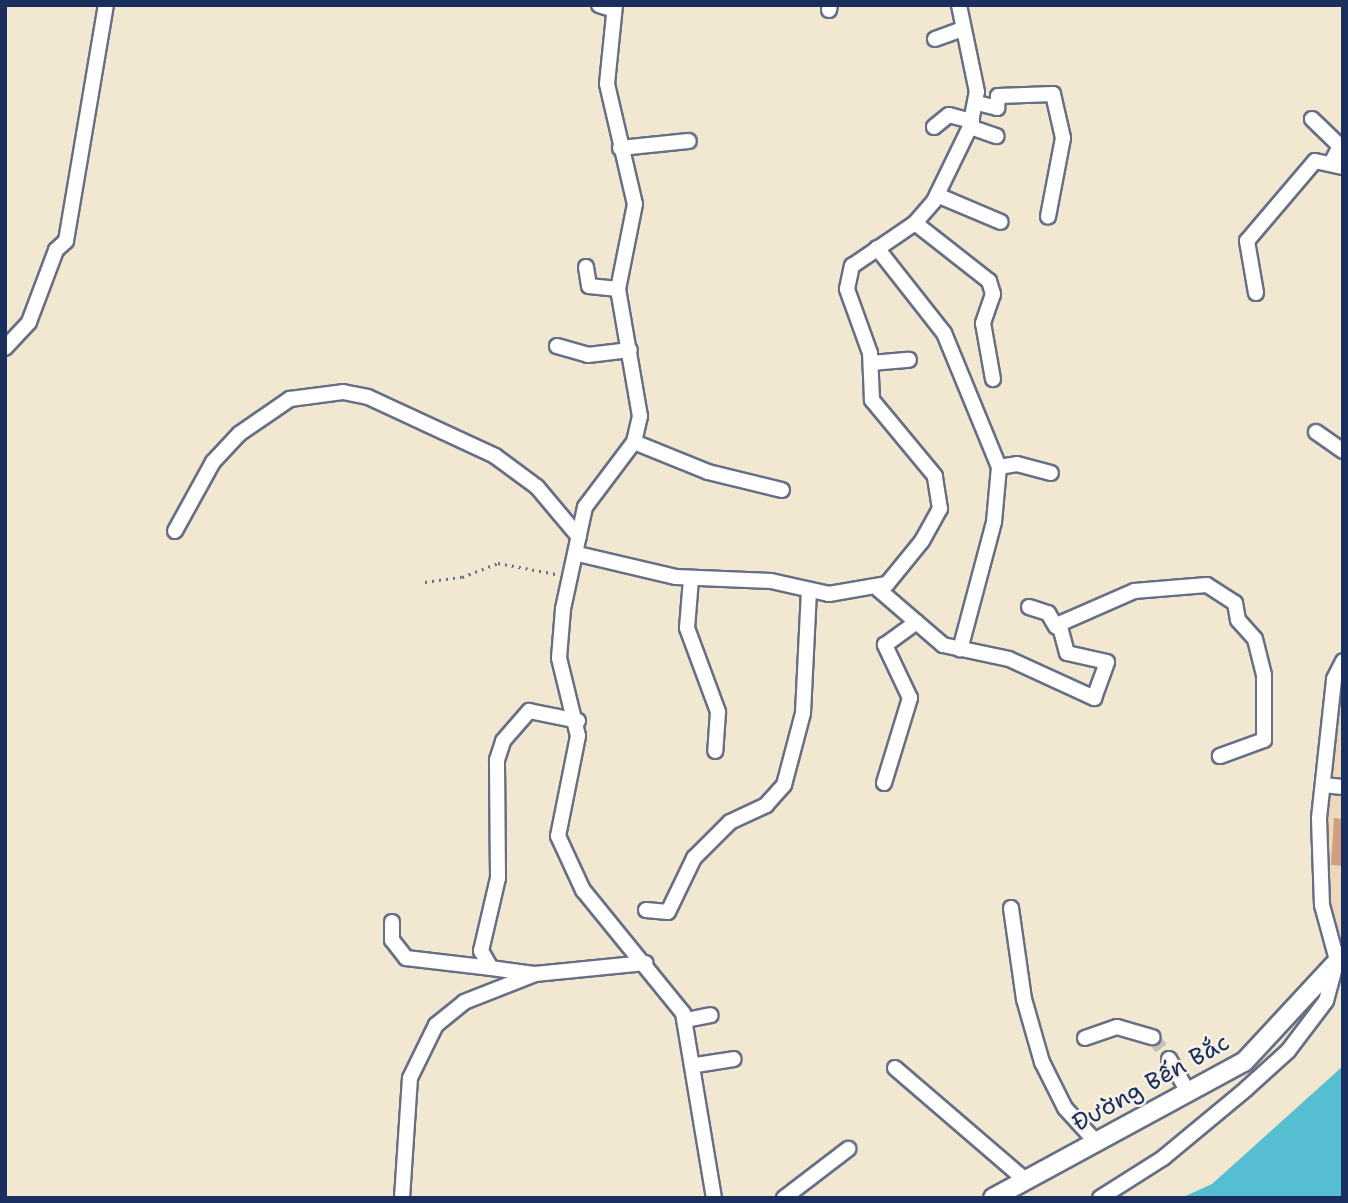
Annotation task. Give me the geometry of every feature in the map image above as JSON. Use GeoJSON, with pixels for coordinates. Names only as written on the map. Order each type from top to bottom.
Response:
{"type":"FeatureCollection","features":[{"type":"Feature","properties":{"kind":"main road","name":"Đường Bến Bắc"},"geometry":{"type":"LineString","coordinates":[[993,1198],[1244,1062],[1340,958]]}},
{"type":"Feature","properties":{"kind":"street"},"geometry":{"type":"LineString","coordinates":[[5,348],[29,322],[56,250],[66,241],[106,5]]}},
{"type":"Feature","properties":{"kind":"street"},"geometry":{"type":"LineString","coordinates":[[599,5],[615,8],[607,84],[635,204],[618,289],[640,400],[634,442],[584,507],[578,554],[557,641],[578,721],[558,836],[583,890],[645,963],[686,1020],[714,1198]]}},
{"type":"Feature","properties":{"kind":"street"},"geometry":{"type":"LineString","coordinates":[[878,589],[907,563],[935,522],[939,491],[929,467],[872,400],[872,363],[847,289],[852,266],[915,223],[937,195],[971,124],[976,103],[959,5]]}},
{"type":"Feature","properties":{"kind":"street"},"geometry":{"type":"LineString","coordinates":[[935,38],[962,29]]}},
{"type":"Feature","properties":{"kind":"street"},"geometry":{"type":"LineString","coordinates":[[976,103],[997,108],[998,96],[1054,94],[1063,138],[1048,217]]}},
{"type":"Feature","properties":{"kind":"street"},"geometry":{"type":"LineString","coordinates":[[934,127],[949,115],[996,136]]}},
{"type":"Feature","properties":{"kind":"street"},"geometry":{"type":"LineString","coordinates":[[1256,293],[1247,241],[1315,160],[1338,165],[1340,146],[1312,119]]}},
{"type":"Feature","properties":{"kind":"street"},"geometry":{"type":"LineString","coordinates":[[620,148],[689,141]]}},
{"type":"Feature","properties":{"kind":"street"},"geometry":{"type":"LineString","coordinates":[[937,195],[1001,222]]}},
{"type":"Feature","properties":{"kind":"street"},"geometry":{"type":"LineString","coordinates":[[915,223],[989,281],[993,294],[983,323],[993,379]]}},
{"type":"Feature","properties":{"kind":"street"},"geometry":{"type":"LineString","coordinates":[[877,247],[944,334],[999,467],[994,522],[960,650]]}},
{"type":"Feature","properties":{"kind":"street"},"geometry":{"type":"LineString","coordinates":[[586,267],[589,286],[618,289]]}},
{"type":"Feature","properties":{"kind":"street"},"geometry":{"type":"LineString","coordinates":[[557,346],[588,355],[630,350]]}},
{"type":"Feature","properties":{"kind":"street"},"geometry":{"type":"LineString","coordinates":[[872,363],[909,360]]}},
{"type":"Feature","properties":{"kind":"street"},"geometry":{"type":"LineString","coordinates":[[175,531],[213,462],[239,434],[290,399],[343,392],[375,400],[495,456],[537,486],[579,537]]}},
{"type":"Feature","properties":{"kind":"street"},"geometry":{"type":"LineString","coordinates":[[1316,432],[1343,451]]}},
{"type":"Feature","properties":{"kind":"street"},"geometry":{"type":"LineString","coordinates":[[634,442],[685,465],[782,490]]}},
{"type":"Feature","properties":{"kind":"street"},"geometry":{"type":"LineString","coordinates":[[999,467],[1017,464],[1051,473]]}},
{"type":"Feature","properties":{"kind":"street"},"geometry":{"type":"LineString","coordinates":[[578,554],[691,579],[762,580],[808,590],[878,589],[943,645],[1009,659],[1094,698],[1107,662],[1067,653],[1048,612],[1029,607]]}},
{"type":"Feature","properties":{"kind":"street"},"geometry":{"type":"LineString","coordinates":[[691,579],[687,628],[718,712],[715,751]]}},
{"type":"Feature","properties":{"kind":"street"},"geometry":{"type":"LineString","coordinates":[[1056,627],[1134,591],[1207,585],[1230,598],[1258,651],[1264,740],[1220,756]]}},
{"type":"Feature","properties":{"kind":"street"},"geometry":{"type":"LineString","coordinates":[[646,910],[668,912],[694,858],[730,822],[766,805],[784,785],[803,713],[808,590]]}},
{"type":"Feature","properties":{"kind":"street"},"geometry":{"type":"LineString","coordinates":[[884,783],[910,698],[885,645],[917,622]]}},
{"type":"Feature","properties":{"kind":"street"},"geometry":{"type":"LineString","coordinates":[[1100,1198],[1163,1158],[1288,1051],[1326,1001],[1340,958],[1322,905],[1323,785],[1334,679],[1343,661]]}},
{"type":"Feature","properties":{"kind":"street"},"geometry":{"type":"LineString","coordinates":[[491,968],[481,951],[498,878],[496,761],[529,711],[578,721]]}},
{"type":"Feature","properties":{"kind":"street"},"geometry":{"type":"LineString","coordinates":[[1323,785],[1343,787]]}},
{"type":"Feature","properties":{"kind":"street"},"geometry":{"type":"LineString","coordinates":[[1011,908],[1024,999],[1042,1062],[1065,1108],[1096,1142]]}},
{"type":"Feature","properties":{"kind":"street"},"geometry":{"type":"LineString","coordinates":[[392,922],[392,940],[406,958],[536,974],[645,963]]}},
{"type":"Feature","properties":{"kind":"street"},"geometry":{"type":"LineString","coordinates":[[402,1198],[405,1104],[422,1048],[436,1025],[464,1002],[536,974]]}},
{"type":"Feature","properties":{"kind":"street"},"geometry":{"type":"LineString","coordinates":[[686,1020],[711,1015]]}},
{"type":"Feature","properties":{"kind":"street"},"geometry":{"type":"LineString","coordinates":[[1085,1038],[1117,1027],[1153,1037]]}},
{"type":"Feature","properties":{"kind":"street"},"geometry":{"type":"LineString","coordinates":[[695,1065],[734,1059]]}},
{"type":"Feature","properties":{"kind":"street"},"geometry":{"type":"LineString","coordinates":[[1169,1059],[1188,1092]]}},
{"type":"Feature","properties":{"kind":"street"},"geometry":{"type":"LineString","coordinates":[[895,1068],[1025,1180]]}},
{"type":"Feature","properties":{"kind":"street"},"geometry":{"type":"LineString","coordinates":[[784,1198],[848,1149]]}},
{"type":"Feature","properties":{"kind":"path"},"geometry":{"type":"LineString","coordinates":[[425,582],[462,577],[498,563],[573,578]]}},
{"type":"Feature","properties":{"kind":"shaded area"},"geometry":{"type":"Polygon","coordinates":[[[1343,679],[1343,932],[1334,935],[1325,884],[1327,816],[1343,679]]]}},
{"type":"Feature","properties":{"kind":"water"},"geometry":{"type":"Polygon","coordinates":[[[1343,1066],[1343,1198],[1181,1198],[1212,1184],[1343,1066]]]}},
{"type":"Feature","properties":{"kind":"building"},"geometry":{"type":"Polygon","coordinates":[[[1334,818],[1343,819],[1343,866],[1331,865],[1334,818]]]}},
{"type":"Feature","properties":{"kind":"tunnel"},"geometry":{"type":"LineString","coordinates":[[1153,1037],[1169,1059]]}}]}
